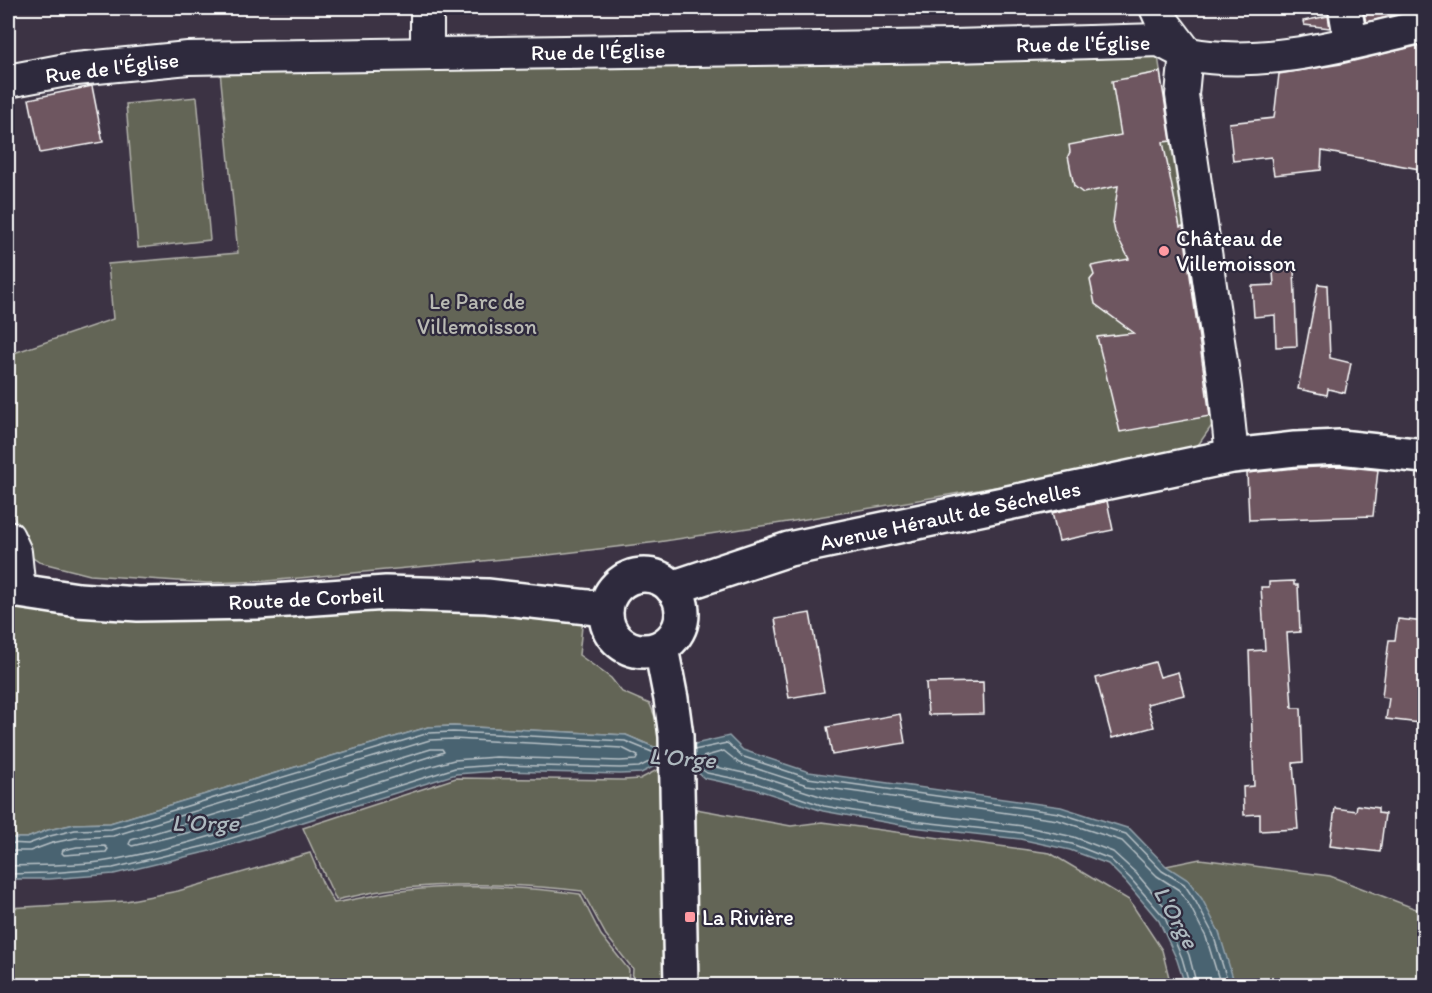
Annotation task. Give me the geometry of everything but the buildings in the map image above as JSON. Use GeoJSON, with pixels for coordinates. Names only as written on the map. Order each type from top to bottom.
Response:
{"type":"FeatureCollection","features":[{"type":"Feature","properties":{"kind":"main road","name":"Avenue Hérault de Séchelles"},"geometry":{"type":"LineString","coordinates":[[672,588],[789,549],[1232,456],[1340,447],[1425,456]]}},
{"type":"Feature","properties":{"kind":"main road"},"geometry":{"type":"LineString","coordinates":[[643,576],[664,581],[672,588],[678,598],[681,620],[671,640],[661,648],[641,651],[621,644],[609,628],[606,609],[614,589],[632,578],[643,576]]}},
{"type":"Feature","properties":{"kind":"main road","name":"Route de Corbeil"},"geometry":{"type":"LineString","coordinates":[[13,589],[78,600],[138,604],[259,602],[386,594],[486,596],[606,609]]}},
{"type":"Feature","properties":{"kind":"main road"},"geometry":{"type":"LineString","coordinates":[[661,648],[676,736],[681,986]]}},
{"type":"Feature","properties":{"kind":"street"},"geometry":{"type":"LineString","coordinates":[[427,8],[427,54]]}},
{"type":"Feature","properties":{"kind":"street"},"geometry":{"type":"LineString","coordinates":[[1156,8],[1161,19],[1186,53],[1182,95],[1226,388],[1232,456]]}},
{"type":"Feature","properties":{"kind":"street"},"geometry":{"type":"LineString","coordinates":[[1345,8],[1351,43]]}},
{"type":"Feature","properties":{"kind":"street","name":"Rue de l'Église"},"geometry":{"type":"LineString","coordinates":[[8,81],[66,70],[177,59],[953,46],[1160,40],[1186,53],[1230,59],[1284,54],[1351,43],[1425,26]]}},
{"type":"Feature","properties":{"kind":"street"},"geometry":{"type":"LineString","coordinates":[[8,537],[15,552],[13,589]]}},
{"type":"Feature","properties":{"kind":"green space","name":"Le Parc de Villemoisson"},"geometry":{"type":"Polygon","coordinates":[[[1158,56],[1213,424],[1196,448],[1067,475],[658,542],[548,555],[267,581],[207,583],[90,575],[39,562],[33,558],[8,505],[8,355],[113,319],[108,264],[238,253],[220,71],[1158,56]]]}},
{"type":"Feature","properties":{"kind":"green space"},"geometry":{"type":"Polygon","coordinates":[[[197,97],[210,240],[138,248],[126,104],[197,97]]]}},
{"type":"Feature","properties":{"kind":"green space"},"geometry":{"type":"Polygon","coordinates":[[[19,591],[584,608],[579,655],[611,678],[622,692],[650,704],[662,735],[663,746],[654,747],[626,735],[453,726],[428,727],[110,823],[75,824],[27,838],[8,838],[8,608],[19,591]]]}},
{"type":"Feature","properties":{"kind":"green space"},"geometry":{"type":"Polygon","coordinates":[[[657,770],[667,770],[669,985],[632,985],[633,969],[606,935],[582,891],[512,885],[441,885],[387,890],[336,900],[303,828],[456,778],[623,780],[640,779],[657,770]]]}},
{"type":"Feature","properties":{"kind":"green space"},"geometry":{"type":"Polygon","coordinates":[[[696,809],[791,826],[822,822],[1050,853],[1129,900],[1162,950],[1171,985],[696,986],[696,809]]]}},
{"type":"Feature","properties":{"kind":"green space"},"geometry":{"type":"Polygon","coordinates":[[[310,853],[334,903],[415,889],[463,887],[534,889],[580,894],[601,935],[629,970],[628,985],[8,985],[8,908],[126,901],[178,891],[310,853]]]}},
{"type":"Feature","properties":{"kind":"green space"},"geometry":{"type":"Polygon","coordinates":[[[1200,859],[1330,876],[1424,912],[1424,985],[1235,985],[1227,961],[1166,866],[1200,859]]]}},
{"type":"Feature","properties":{"kind":"water","name":"L'Orge"},"geometry":{"type":"Polygon","coordinates":[[[453,726],[626,735],[654,747],[695,744],[729,736],[743,750],[809,772],[1061,807],[1130,829],[1166,866],[1188,880],[1202,899],[1219,932],[1235,985],[1185,985],[1177,960],[1159,921],[1108,864],[1070,850],[1020,839],[912,827],[823,811],[755,789],[704,778],[696,771],[655,766],[641,773],[620,774],[496,771],[456,774],[214,850],[114,874],[49,879],[8,879],[8,838],[27,838],[75,824],[110,823],[428,727],[453,726]]]}},
{"type":"Feature","properties":{"kind":"place","name":"Château de Villemoisson"},"geometry":{"type":"Point","coordinates":[1164,251]}},
{"type":"Feature","properties":{"kind":"place","name":"La Rivière"},"geometry":{"type":"Point","coordinates":[690,917]}}]}
